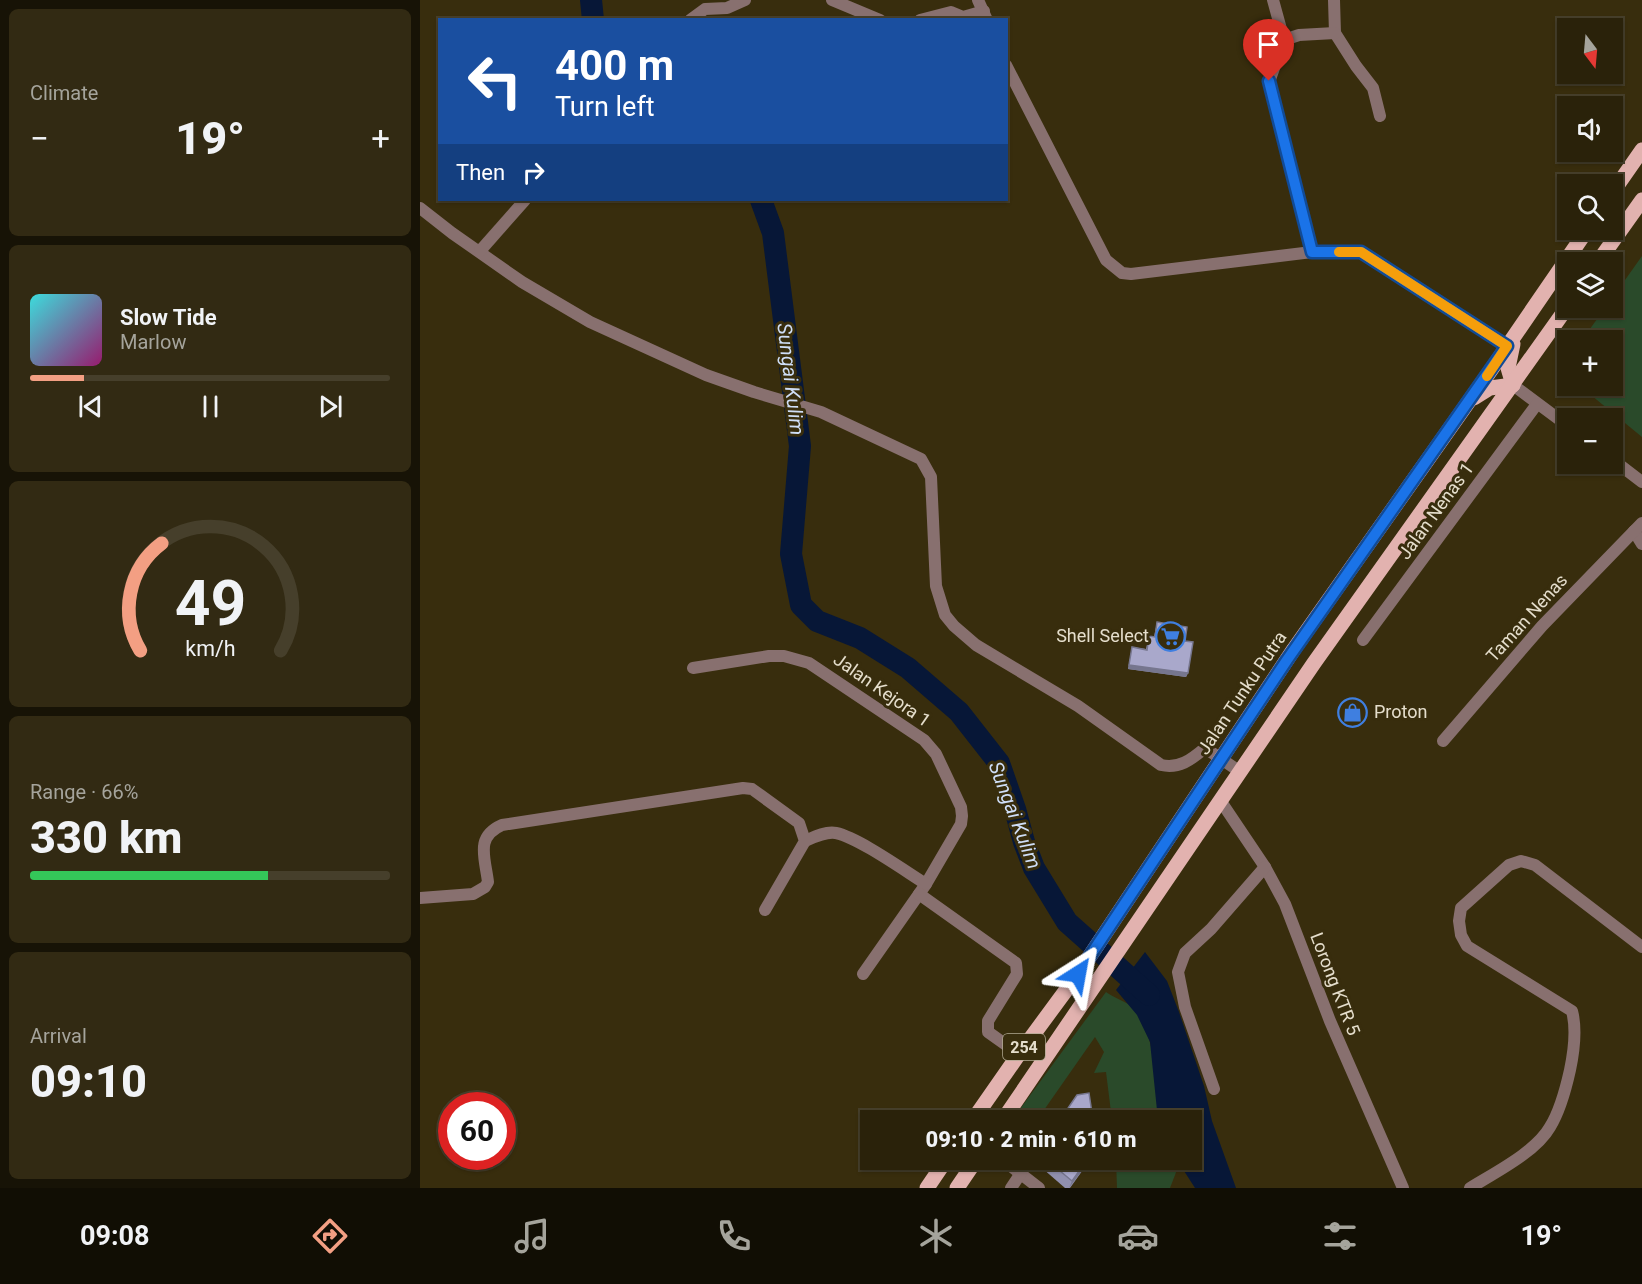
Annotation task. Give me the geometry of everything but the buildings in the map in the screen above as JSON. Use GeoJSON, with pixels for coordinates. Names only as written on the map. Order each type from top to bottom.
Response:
{"type":"FeatureCollection","features":[{"type":"Feature","properties":{"kind":"main road"},"geometry":{"type":"LineString","coordinates":[[1623,177],[1642,150]]}},
{"type":"Feature","properties":{"kind":"main road"},"geometry":{"type":"LineString","coordinates":[[1605,252],[1642,200]]}},
{"type":"Feature","properties":{"kind":"main road","name":"Jalan Tunku Putra"},"geometry":{"type":"LineString","coordinates":[[985,1110],[1019,1054],[1078,974],[1294,649],[1580,240]]}},
{"type":"Feature","properties":{"kind":"main road","name":"254"},"geometry":{"type":"LineString","coordinates":[[1007,1110],[1096,987],[1239,771],[1314,663],[1560,318]]}},
{"type":"Feature","properties":{"kind":"main road"},"geometry":{"type":"LineString","coordinates":[[1468,402],[1490,388],[1513,385],[1508,368],[1512,340]]}},
{"type":"Feature","properties":{"kind":"main road"},"geometry":{"type":"LineString","coordinates":[[927,1188],[939,1170]]}},
{"type":"Feature","properties":{"kind":"main road"},"geometry":{"type":"LineString","coordinates":[[957,1188],[969,1170]]}},
{"type":"Feature","properties":{"kind":"street"},"geometry":{"type":"LineString","coordinates":[[693,18],[705,9],[727,8],[745,0]]}},
{"type":"Feature","properties":{"kind":"street"},"geometry":{"type":"LineString","coordinates":[[832,0],[854,15],[870,18]]}},
{"type":"Feature","properties":{"kind":"street"},"geometry":{"type":"LineString","coordinates":[[1273,0],[1284,40],[1269,81],[1312,252]]}},
{"type":"Feature","properties":{"kind":"street"},"geometry":{"type":"LineString","coordinates":[[1334,0],[1335,33],[1373,88],[1380,116]]}},
{"type":"Feature","properties":{"kind":"street"},"geometry":{"type":"LineString","coordinates":[[928,18],[951,12],[963,17],[983,10]]}},
{"type":"Feature","properties":{"kind":"street"},"geometry":{"type":"LineString","coordinates":[[1284,40],[1299,35],[1335,33]]}},
{"type":"Feature","properties":{"kind":"street"},"geometry":{"type":"LineString","coordinates":[[1010,81],[1085,217],[1106,260],[1122,273],[1131,274],[1312,252],[1361,252],[1512,340]]}},
{"type":"Feature","properties":{"kind":"street"},"geometry":{"type":"LineString","coordinates":[[480,251],[524,201]]}},
{"type":"Feature","properties":{"kind":"street"},"geometry":{"type":"LineString","coordinates":[[420,208],[522,282],[590,322],[706,375],[821,412],[921,459],[931,477],[936,586],[945,615],[954,626],[976,645],[1078,706],[1161,765],[1173,768],[1190,760],[1205,748],[1239,771]]}},
{"type":"Feature","properties":{"kind":"street"},"geometry":{"type":"LineString","coordinates":[[1513,385],[1557,418]]}},
{"type":"Feature","properties":{"kind":"street","name":"Jalan Nenas 1"},"geometry":{"type":"LineString","coordinates":[[1364,640],[1537,404]]}},
{"type":"Feature","properties":{"kind":"street"},"geometry":{"type":"LineString","coordinates":[[1623,467],[1642,482]]}},
{"type":"Feature","properties":{"kind":"street"},"geometry":{"type":"LineString","coordinates":[[1638,527],[1642,544]]}},
{"type":"Feature","properties":{"kind":"street","name":"Taman Nenas"},"geometry":{"type":"LineString","coordinates":[[1443,741],[1542,626],[1638,527]]}},
{"type":"Feature","properties":{"kind":"street","name":"Jalan Kejora 1"},"geometry":{"type":"LineString","coordinates":[[693,668],[769,656],[798,658],[832,676],[924,740],[936,754],[963,816],[956,834],[923,889],[863,975]]}},
{"type":"Feature","properties":{"kind":"street"},"geometry":{"type":"LineString","coordinates":[[420,898],[473,894],[485,887],[488,882],[484,842],[486,835],[502,825],[740,788],[752,789],[799,823],[805,841],[765,909]]}},
{"type":"Feature","properties":{"kind":"street","name":"Lorong KTR 5"},"geometry":{"type":"LineString","coordinates":[[1220,800],[1265,867],[1285,904],[1342,1052],[1403,1188]]}},
{"type":"Feature","properties":{"kind":"street"},"geometry":{"type":"LineString","coordinates":[[805,841],[835,832],[862,845],[923,889],[1016,963],[1017,974],[988,1022],[987,1028],[988,1032],[1019,1054]]}},
{"type":"Feature","properties":{"kind":"street"},"geometry":{"type":"LineString","coordinates":[[1470,1188],[1520,1157],[1550,1128],[1567,1085],[1574,1048],[1574,1018],[1572,1011],[1467,946],[1461,935],[1459,921],[1461,909],[1509,865],[1521,861],[1535,865],[1642,946]]}},
{"type":"Feature","properties":{"kind":"street"},"geometry":{"type":"LineString","coordinates":[[1214,1089],[1185,1007],[1178,972],[1185,953],[1211,929],[1265,867]]}},
{"type":"Feature","properties":{"kind":"street"},"geometry":{"type":"LineString","coordinates":[[1017,1170],[1039,1188]]}},
{"type":"Feature","properties":{"kind":"street"},"geometry":{"type":"LineString","coordinates":[[1011,1188],[1021,1173]]}},
{"type":"Feature","properties":{"kind":"green space"},"geometry":{"type":"Polygon","coordinates":[[[1642,256],[1642,437],[1623,421],[1623,408],[1607,408],[1592,396],[1623,396],[1623,330],[1589,330],[1598,318],[1623,318],[1623,283],[1642,256]]]}},
{"type":"Feature","properties":{"kind":"green space"},"geometry":{"type":"Polygon","coordinates":[[[1106,992],[1134,1008],[1146,1029],[1154,1061],[1161,1110],[1111,1110],[1106,1072],[1094,1073],[1104,1052],[1095,1037],[1044,1110],[1019,1110],[1106,992]]]}},
{"type":"Feature","properties":{"kind":"green space"},"geometry":{"type":"Polygon","coordinates":[[[1116,1170],[1177,1170],[1170,1188],[1117,1188],[1116,1170]]]}},
{"type":"Feature","properties":{"kind":"water"},"geometry":{"type":"Polygon","coordinates":[[[1145,952],[1167,981],[1204,1086],[1212,1121],[1236,1188],[1195,1188],[1183,1170],[1202,1170],[1202,1110],[1157,1110],[1150,1042],[1137,1015],[1116,990],[1145,952]]]}},
{"type":"Feature","properties":{"kind":"waterway","name":"Sungai Kulim"},"geometry":{"type":"LineString","coordinates":[[591,0],[593,18]]}},
{"type":"Feature","properties":{"kind":"waterway","name":"Sungai Kulim"},"geometry":{"type":"LineString","coordinates":[[761,201],[773,233],[800,446],[791,554],[801,605],[817,621],[860,638],[908,668],[959,712],[999,763],[1034,868],[1067,922],[1149,995]]}},
{"type":"Feature","properties":{"kind":"slow traffic"},"geometry":{"type":"LineString","coordinates":[[1339,252],[1361,252],[1507,346],[1487,376]]}},
{"type":"Feature","properties":{"kind":"place","name":"Shell Select"},"geometry":{"type":"Point","coordinates":[1170,636]}},
{"type":"Feature","properties":{"kind":"place","name":"Proton"},"geometry":{"type":"Point","coordinates":[1353,712]}},
{"type":"Feature","properties":{"kind":"route"},"geometry":{"type":"LineString","coordinates":[[1078,974],[1287,660],[1507,346],[1361,252],[1312,252],[1269,81]]}}]}
